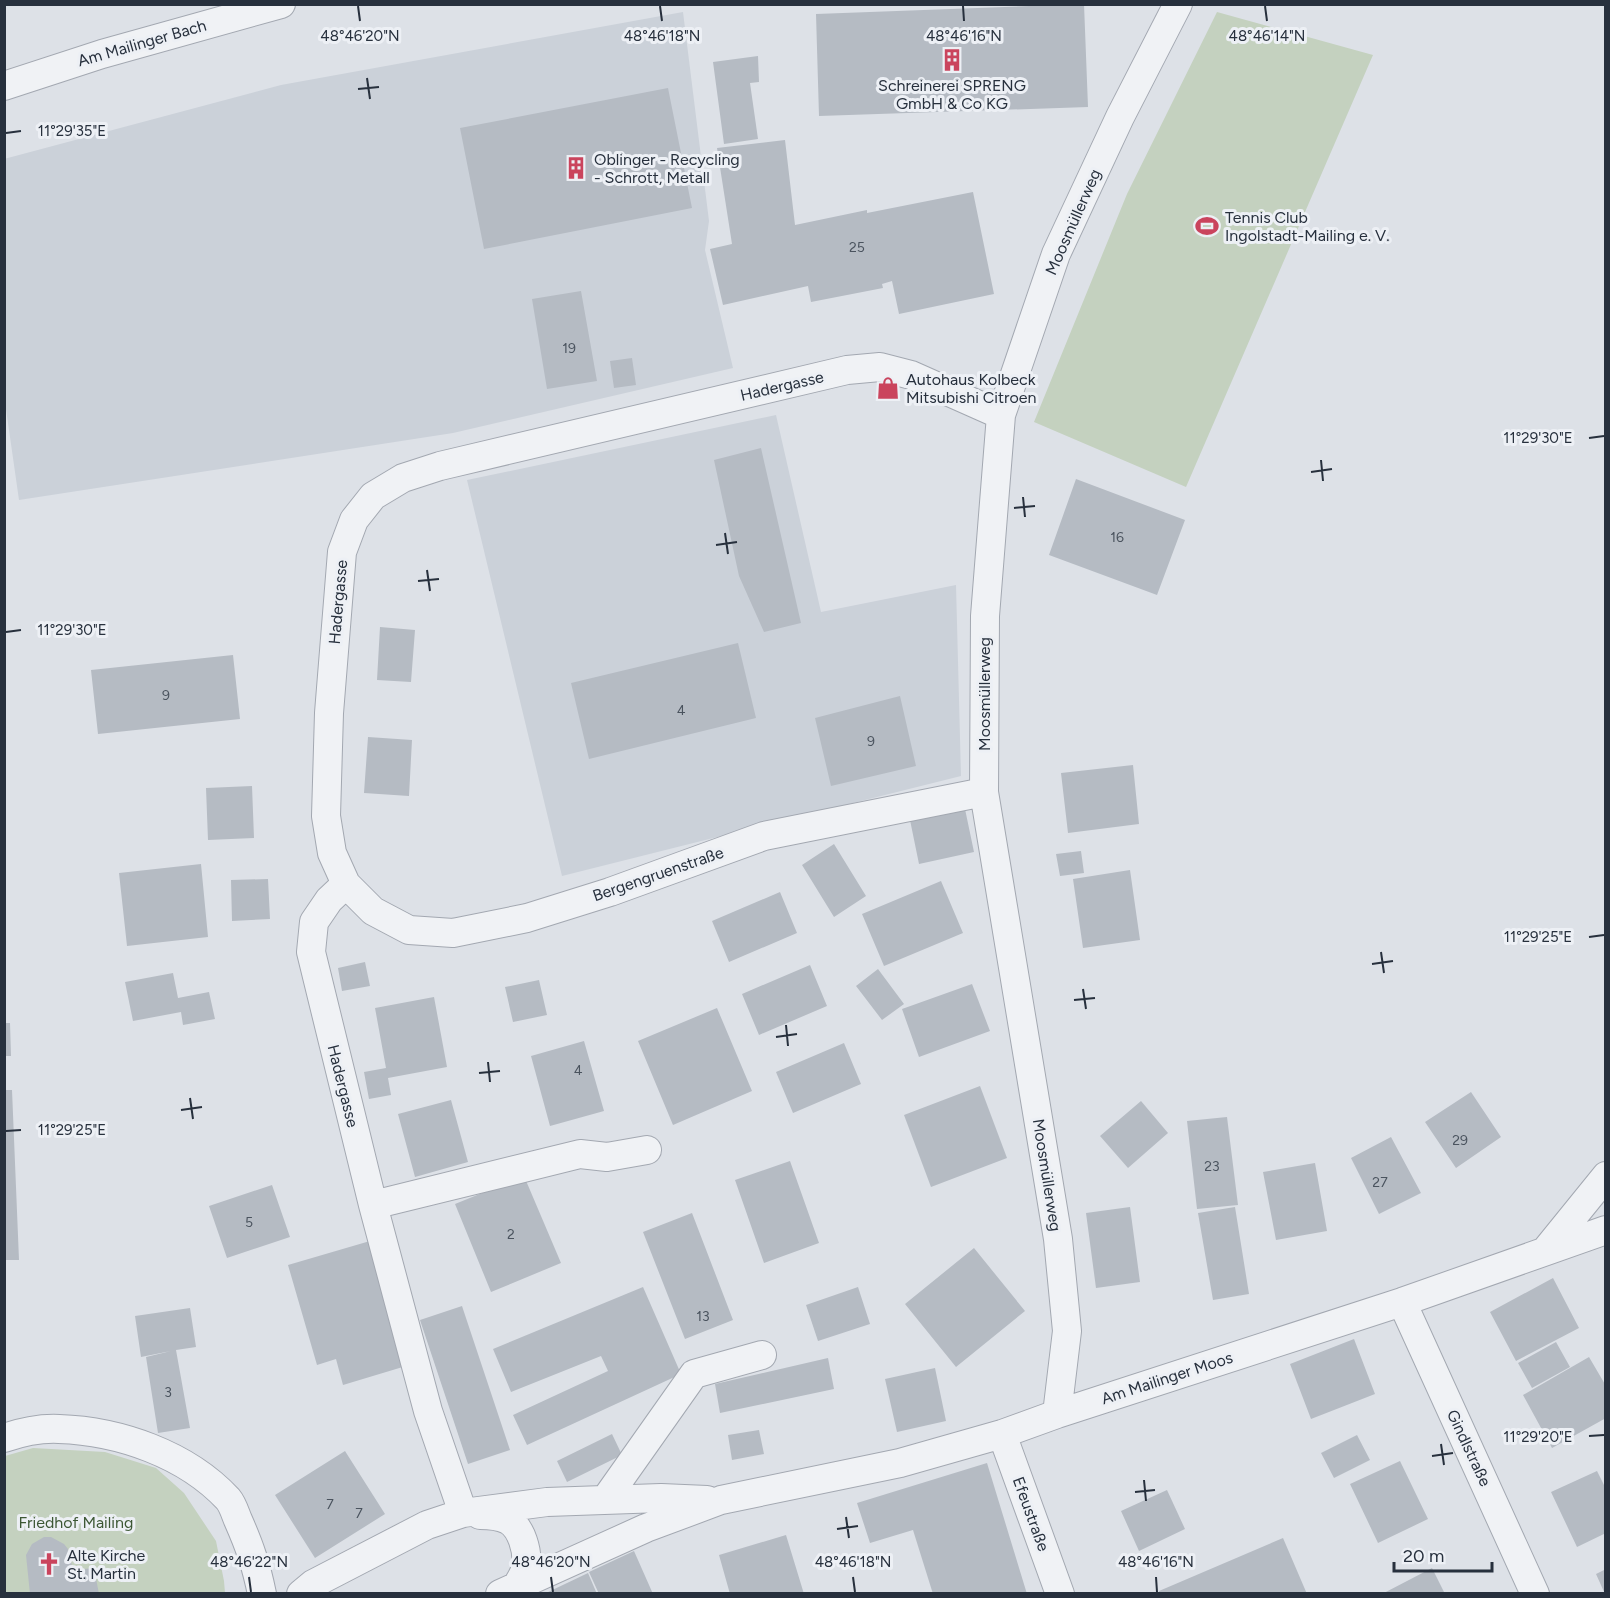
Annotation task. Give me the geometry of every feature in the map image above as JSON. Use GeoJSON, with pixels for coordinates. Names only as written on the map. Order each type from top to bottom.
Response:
{"type":"FeatureCollection","features":[{"type":"Feature","properties":{"kind":"street","name":"Am Mailinger Bach"},"geometry":{"type":"LineString","coordinates":[[4,86],[102,54],[281,4]]}},
{"type":"Feature","properties":{"kind":"street","name":"Moosmüllerweg"},"geometry":{"type":"LineString","coordinates":[[1057,1414],[1067,1331],[1058,1239],[984,792],[985,616],[1001,415],[1056,255],[1120,117],[1178,4]]}},
{"type":"Feature","properties":{"kind":"street","name":"Hadergasse"},"geometry":{"type":"LineString","coordinates":[[463,1514],[428,1411],[373,1205],[311,952],[314,922],[329,900],[346,884],[332,853],[326,816],[329,713],[338,588],[342,552],[354,520],[373,496],[403,478],[440,466],[847,370],[880,367],[911,375],[1001,415]]}},
{"type":"Feature","properties":{"kind":"street","name":"Bergengruenstraße"},"geometry":{"type":"LineString","coordinates":[[346,884],[373,911],[409,930],[453,933],[537,915],[610,892],[764,836],[984,792]]}},
{"type":"Feature","properties":{"kind":"street"},"geometry":{"type":"LineString","coordinates":[[373,1205],[580,1154],[607,1157],[647,1150]]}},
{"type":"Feature","properties":{"kind":"street"},"geometry":{"type":"LineString","coordinates":[[1546,1250],[1605,1176]]}},
{"type":"Feature","properties":{"kind":"street","name":"Am Mailinger Moos"},"geometry":{"type":"LineString","coordinates":[[509,1589],[646,1528],[721,1500],[900,1463],[1002,1434],[1402,1302],[1605,1230]]}},
{"type":"Feature","properties":{"kind":"street","name":"Gindlstraße"},"geometry":{"type":"LineString","coordinates":[[1402,1302],[1535,1593]]}},
{"type":"Feature","properties":{"kind":"street"},"geometry":{"type":"LineString","coordinates":[[606,1500],[694,1374],[762,1355]]}},
{"type":"Feature","properties":{"kind":"street"},"geometry":{"type":"LineString","coordinates":[[4,1438],[26,1431],[58,1428],[101,1434],[142,1445],[187,1464],[230,1501],[255,1560],[262,1593]]}},
{"type":"Feature","properties":{"kind":"street","name":"Efeustraße"},"geometry":{"type":"LineString","coordinates":[[1002,1434],[1060,1593]]}},
{"type":"Feature","properties":{"kind":"street","name":"Am Mailinger Moos"},"geometry":{"type":"LineString","coordinates":[[301,1593],[313,1584],[428,1525],[463,1514],[547,1502],[661,1498],[721,1500]]}},
{"type":"Feature","properties":{"kind":"street"},"geometry":{"type":"LineString","coordinates":[[463,1514],[491,1515],[508,1520],[519,1532],[525,1549],[526,1567],[509,1589]]}},
{"type":"Feature","properties":{"kind":"shaded area"},"geometry":{"type":"Polygon","coordinates":[[[683,12],[709,221],[705,250],[733,368],[453,433],[19,500],[5,402],[4,159],[281,85],[683,12]]]}},
{"type":"Feature","properties":{"kind":"shaded area"},"geometry":{"type":"Polygon","coordinates":[[[776,415],[821,612],[956,585],[961,776],[562,876],[467,480],[776,415]]]}},
{"type":"Feature","properties":{"kind":"green space","name":"Tennis Club Ingolstadt-Mailing e. V."},"geometry":{"type":"Polygon","coordinates":[[[1217,12],[1373,55],[1186,487],[1034,422],[1127,194],[1217,12]]]}},
{"type":"Feature","properties":{"kind":"green space","name":"Friedhof Mailing"},"geometry":{"type":"Polygon","coordinates":[[[33,1448],[105,1452],[156,1468],[184,1493],[216,1541],[225,1593],[5,1594],[5,1456],[33,1448]]]}},
{"type":"Feature","properties":{"kind":"building","name":"Schreinerei SPRENG GmbH & Co KG"},"geometry":{"type":"Polygon","coordinates":[[[1084,4],[1088,107],[819,116],[816,14],[1084,4]]]}},
{"type":"Feature","properties":{"kind":"building"},"geometry":{"type":"Polygon","coordinates":[[[758,56],[759,82],[750,83],[758,139],[724,144],[713,62],[758,56]]]}},
{"type":"Feature","properties":{"kind":"building","name":"Oblinger - Recycling - Schrott, Metall"},"geometry":{"type":"Polygon","coordinates":[[[668,88],[692,208],[484,249],[460,128],[668,88]]]}},
{"type":"Feature","properties":{"kind":"building"},"geometry":{"type":"Polygon","coordinates":[[[785,140],[795,225],[973,192],[994,294],[899,314],[892,281],[882,284],[883,288],[811,302],[808,286],[723,305],[710,249],[732,244],[717,148],[785,140]]]}},
{"type":"Feature","properties":{"kind":"building"},"geometry":{"type":"Polygon","coordinates":[[[581,291],[597,381],[547,389],[532,299],[581,291]]]}},
{"type":"Feature","properties":{"kind":"building"},"geometry":{"type":"Polygon","coordinates":[[[632,358],[636,385],[614,388],[610,361],[632,358]]]}},
{"type":"Feature","properties":{"kind":"building"},"geometry":{"type":"Polygon","coordinates":[[[761,448],[801,623],[764,632],[739,576],[714,460],[761,448]]]}},
{"type":"Feature","properties":{"kind":"building"},"geometry":{"type":"Polygon","coordinates":[[[1076,479],[1185,520],[1157,595],[1049,555],[1076,479]]]}},
{"type":"Feature","properties":{"kind":"building"},"geometry":{"type":"Polygon","coordinates":[[[380,627],[415,630],[411,682],[377,680],[380,627]]]}},
{"type":"Feature","properties":{"kind":"building"},"geometry":{"type":"Polygon","coordinates":[[[738,643],[756,718],[589,759],[571,683],[738,643]]]}},
{"type":"Feature","properties":{"kind":"building"},"geometry":{"type":"Polygon","coordinates":[[[233,655],[240,719],[98,734],[91,670],[233,655]]]}},
{"type":"Feature","properties":{"kind":"building"},"geometry":{"type":"Polygon","coordinates":[[[900,696],[916,766],[831,786],[815,718],[900,696]]]}},
{"type":"Feature","properties":{"kind":"building"},"geometry":{"type":"Polygon","coordinates":[[[368,737],[412,740],[409,796],[364,793],[368,737]]]}},
{"type":"Feature","properties":{"kind":"building"},"geometry":{"type":"Polygon","coordinates":[[[1133,765],[1139,824],[1068,833],[1061,773],[1133,765]]]}},
{"type":"Feature","properties":{"kind":"building"},"geometry":{"type":"Polygon","coordinates":[[[252,786],[254,838],[208,840],[206,788],[252,786]]]}},
{"type":"Feature","properties":{"kind":"building"},"geometry":{"type":"Polygon","coordinates":[[[965,809],[974,852],[919,864],[910,820],[965,809]]]}},
{"type":"Feature","properties":{"kind":"building"},"geometry":{"type":"Polygon","coordinates":[[[834,844],[866,896],[834,917],[802,865],[834,844]]]}},
{"type":"Feature","properties":{"kind":"building"},"geometry":{"type":"Polygon","coordinates":[[[1081,851],[1084,873],[1060,876],[1056,854],[1081,851]]]}},
{"type":"Feature","properties":{"kind":"building"},"geometry":{"type":"Polygon","coordinates":[[[201,864],[208,937],[127,946],[119,873],[201,864]]]}},
{"type":"Feature","properties":{"kind":"building"},"geometry":{"type":"Polygon","coordinates":[[[1130,870],[1140,940],[1083,948],[1073,879],[1130,870]]]}},
{"type":"Feature","properties":{"kind":"building"},"geometry":{"type":"Polygon","coordinates":[[[268,879],[270,919],[232,921],[231,880],[268,879]]]}},
{"type":"Feature","properties":{"kind":"building"},"geometry":{"type":"Polygon","coordinates":[[[941,881],[963,933],[884,966],[862,914],[941,881]]]}},
{"type":"Feature","properties":{"kind":"building"},"geometry":{"type":"Polygon","coordinates":[[[780,892],[797,933],[729,962],[712,921],[780,892]]]}},
{"type":"Feature","properties":{"kind":"building"},"geometry":{"type":"Polygon","coordinates":[[[365,962],[370,986],[342,991],[338,968],[365,962]]]}},
{"type":"Feature","properties":{"kind":"building"},"geometry":{"type":"Polygon","coordinates":[[[810,965],[827,1006],[759,1035],[742,994],[810,965]]]}},
{"type":"Feature","properties":{"kind":"building"},"geometry":{"type":"Polygon","coordinates":[[[878,969],[904,1004],[882,1020],[856,986],[878,969]]]}},
{"type":"Feature","properties":{"kind":"building"},"geometry":{"type":"Polygon","coordinates":[[[173,973],[178,998],[209,992],[215,1019],[183,1025],[181,1012],[133,1021],[125,982],[173,973]]]}},
{"type":"Feature","properties":{"kind":"building"},"geometry":{"type":"Polygon","coordinates":[[[539,980],[547,1015],[513,1022],[505,987],[539,980]]]}},
{"type":"Feature","properties":{"kind":"building"},"geometry":{"type":"Polygon","coordinates":[[[972,984],[990,1031],[919,1057],[902,1009],[972,984]]]}},
{"type":"Feature","properties":{"kind":"building"},"geometry":{"type":"Polygon","coordinates":[[[434,997],[447,1067],[388,1078],[391,1095],[369,1099],[364,1072],[386,1068],[375,1008],[434,997]]]}},
{"type":"Feature","properties":{"kind":"building"},"geometry":{"type":"Polygon","coordinates":[[[717,1008],[752,1091],[673,1125],[638,1041],[717,1008]]]}},
{"type":"Feature","properties":{"kind":"building"},"geometry":{"type":"Polygon","coordinates":[[[4,1023],[10,1023],[11,1056],[4,1056],[4,1023]]]}},
{"type":"Feature","properties":{"kind":"building"},"geometry":{"type":"Polygon","coordinates":[[[584,1041],[604,1111],[550,1126],[531,1056],[584,1041]]]}},
{"type":"Feature","properties":{"kind":"building"},"geometry":{"type":"Polygon","coordinates":[[[844,1043],[861,1084],[793,1113],[776,1072],[844,1043]]]}},
{"type":"Feature","properties":{"kind":"building"},"geometry":{"type":"Polygon","coordinates":[[[980,1086],[1007,1158],[931,1187],[904,1115],[980,1086]]]}},
{"type":"Feature","properties":{"kind":"building"},"geometry":{"type":"Polygon","coordinates":[[[4,1090],[12,1090],[19,1260],[4,1260],[4,1090]]]}},
{"type":"Feature","properties":{"kind":"building"},"geometry":{"type":"Polygon","coordinates":[[[1471,1092],[1501,1137],[1456,1168],[1425,1122],[1471,1092]]]}},
{"type":"Feature","properties":{"kind":"building"},"geometry":{"type":"Polygon","coordinates":[[[451,1100],[468,1162],[415,1177],[398,1114],[451,1100]]]}},
{"type":"Feature","properties":{"kind":"building"},"geometry":{"type":"Polygon","coordinates":[[[1141,1101],[1168,1133],[1128,1168],[1100,1136],[1141,1101]]]}},
{"type":"Feature","properties":{"kind":"building"},"geometry":{"type":"Polygon","coordinates":[[[1227,1117],[1238,1205],[1197,1209],[1187,1121],[1227,1117]]]}},
{"type":"Feature","properties":{"kind":"building"},"geometry":{"type":"Polygon","coordinates":[[[1391,1137],[1421,1193],[1379,1214],[1351,1158],[1391,1137]]]}},
{"type":"Feature","properties":{"kind":"building"},"geometry":{"type":"Polygon","coordinates":[[[790,1161],[819,1243],[764,1263],[735,1180],[790,1161]]]}},
{"type":"Feature","properties":{"kind":"building"},"geometry":{"type":"Polygon","coordinates":[[[1315,1163],[1327,1231],[1276,1240],[1263,1172],[1315,1163]]]}},
{"type":"Feature","properties":{"kind":"building"},"geometry":{"type":"Polygon","coordinates":[[[524,1176],[561,1263],[491,1292],[455,1204],[524,1176]]]}},
{"type":"Feature","properties":{"kind":"building"},"geometry":{"type":"Polygon","coordinates":[[[272,1185],[290,1237],[227,1258],[209,1206],[272,1185]]]}},
{"type":"Feature","properties":{"kind":"building"},"geometry":{"type":"Polygon","coordinates":[[[1130,1207],[1140,1282],[1096,1288],[1086,1213],[1130,1207]]]}},
{"type":"Feature","properties":{"kind":"building"},"geometry":{"type":"Polygon","coordinates":[[[1235,1207],[1249,1294],[1213,1300],[1198,1213],[1235,1207]]]}},
{"type":"Feature","properties":{"kind":"building"},"geometry":{"type":"Polygon","coordinates":[[[692,1213],[733,1320],[685,1339],[643,1232],[692,1213]]]}},
{"type":"Feature","properties":{"kind":"building"},"geometry":{"type":"Polygon","coordinates":[[[370,1241],[406,1366],[343,1385],[336,1359],[317,1365],[288,1265],[370,1241]]]}},
{"type":"Feature","properties":{"kind":"building"},"geometry":{"type":"Polygon","coordinates":[[[974,1248],[1025,1311],[956,1367],[905,1304],[974,1248]]]}},
{"type":"Feature","properties":{"kind":"building"},"geometry":{"type":"Polygon","coordinates":[[[1553,1278],[1579,1328],[1516,1361],[1490,1312],[1553,1278]]]}},
{"type":"Feature","properties":{"kind":"building"},"geometry":{"type":"Polygon","coordinates":[[[643,1287],[681,1374],[527,1445],[513,1415],[608,1371],[601,1356],[511,1392],[493,1349],[643,1287]]]}},
{"type":"Feature","properties":{"kind":"building"},"geometry":{"type":"Polygon","coordinates":[[[858,1287],[870,1324],[818,1341],[806,1305],[858,1287]]]}},
{"type":"Feature","properties":{"kind":"building"},"geometry":{"type":"Polygon","coordinates":[[[462,1306],[510,1450],[468,1464],[420,1320],[462,1306]]]}},
{"type":"Feature","properties":{"kind":"building"},"geometry":{"type":"Polygon","coordinates":[[[190,1308],[196,1347],[176,1350],[190,1428],[158,1433],[146,1357],[171,1351],[141,1357],[135,1316],[190,1308]]]}},
{"type":"Feature","properties":{"kind":"building"},"geometry":{"type":"Polygon","coordinates":[[[1354,1339],[1375,1394],[1311,1419],[1290,1364],[1354,1339]]]}},
{"type":"Feature","properties":{"kind":"building"},"geometry":{"type":"Polygon","coordinates":[[[1556,1342],[1570,1367],[1532,1388],[1518,1363],[1556,1342]]]}},
{"type":"Feature","properties":{"kind":"building"},"geometry":{"type":"Polygon","coordinates":[[[1589,1357],[1606,1386],[1606,1418],[1552,1448],[1523,1395],[1589,1357]]]}},
{"type":"Feature","properties":{"kind":"building"},"geometry":{"type":"Polygon","coordinates":[[[828,1358],[834,1389],[720,1413],[715,1384],[828,1358]]]}},
{"type":"Feature","properties":{"kind":"building"},"geometry":{"type":"Polygon","coordinates":[[[935,1368],[946,1421],[897,1432],[885,1379],[935,1368]]]}},
{"type":"Feature","properties":{"kind":"building"},"geometry":{"type":"Polygon","coordinates":[[[759,1430],[764,1454],[732,1460],[728,1435],[759,1430]]]}},
{"type":"Feature","properties":{"kind":"building"},"geometry":{"type":"Polygon","coordinates":[[[612,1434],[622,1455],[567,1482],[557,1461],[612,1434]]]}},
{"type":"Feature","properties":{"kind":"building"},"geometry":{"type":"Polygon","coordinates":[[[1357,1435],[1370,1460],[1334,1478],[1321,1453],[1357,1435]]]}},
{"type":"Feature","properties":{"kind":"building"},"geometry":{"type":"Polygon","coordinates":[[[345,1451],[385,1514],[315,1558],[275,1495],[345,1451]]]}},
{"type":"Feature","properties":{"kind":"building"},"geometry":{"type":"Polygon","coordinates":[[[1400,1461],[1428,1519],[1378,1543],[1350,1484],[1400,1461]]]}},
{"type":"Feature","properties":{"kind":"building"},"geometry":{"type":"Polygon","coordinates":[[[987,1463],[1027,1594],[933,1594],[913,1530],[870,1543],[857,1503],[987,1463]]]}},
{"type":"Feature","properties":{"kind":"building"},"geometry":{"type":"Polygon","coordinates":[[[1597,1471],[1606,1489],[1606,1533],[1577,1547],[1551,1492],[1597,1471]]]}},
{"type":"Feature","properties":{"kind":"building"},"geometry":{"type":"Polygon","coordinates":[[[1167,1490],[1185,1529],[1139,1551],[1121,1511],[1167,1490]]]}},
{"type":"Feature","properties":{"kind":"building"},"geometry":{"type":"Polygon","coordinates":[[[786,1535],[804,1594],[730,1594],[719,1555],[786,1535]]]}},
{"type":"Feature","properties":{"kind":"building","name":"Alte Kirche St. Martin"},"geometry":{"type":"Polygon","coordinates":[[[44,1537],[51,1537],[64,1544],[68,1549],[73,1570],[94,1568],[99,1594],[30,1594],[26,1555],[32,1544],[44,1537]]]}},
{"type":"Feature","properties":{"kind":"building"},"geometry":{"type":"Polygon","coordinates":[[[1283,1538],[1307,1594],[1160,1594],[1159,1591],[1283,1538]]]}},
{"type":"Feature","properties":{"kind":"building"},"geometry":{"type":"Polygon","coordinates":[[[634,1551],[653,1594],[599,1594],[589,1572],[634,1551]]]}},
{"type":"Feature","properties":{"kind":"building"},"geometry":{"type":"Polygon","coordinates":[[[1432,1568],[1445,1594],[1382,1594],[1432,1568]]]}},
{"type":"Feature","properties":{"kind":"building"},"geometry":{"type":"Polygon","coordinates":[[[1606,1569],[1606,1594],[1605,1594],[1596,1574],[1606,1569]]]}},
{"type":"Feature","properties":{"kind":"building"},"geometry":{"type":"Polygon","coordinates":[[[588,1573],[597,1594],[544,1594],[588,1573]]]}},
{"type":"Feature","properties":{"kind":"place","name":"Schreinerei SPRENG GmbH & Co KG"},"geometry":{"type":"Point","coordinates":[952,60]}},
{"type":"Feature","properties":{"kind":"place","name":"Oblinger - Recycling - Schrott, Metall"},"geometry":{"type":"Point","coordinates":[576,168]}},
{"type":"Feature","properties":{"kind":"place","name":"Tennis Club Ingolstadt-Mailing e. V."},"geometry":{"type":"Point","coordinates":[1207,226]}},
{"type":"Feature","properties":{"kind":"place","name":"Autohaus Kolbeck Mitsubishi Citroen"},"geometry":{"type":"Point","coordinates":[888,388]}},
{"type":"Feature","properties":{"kind":"place","name":"Alte Kirche St. Martin"},"geometry":{"type":"Point","coordinates":[49,1564]}}]}
